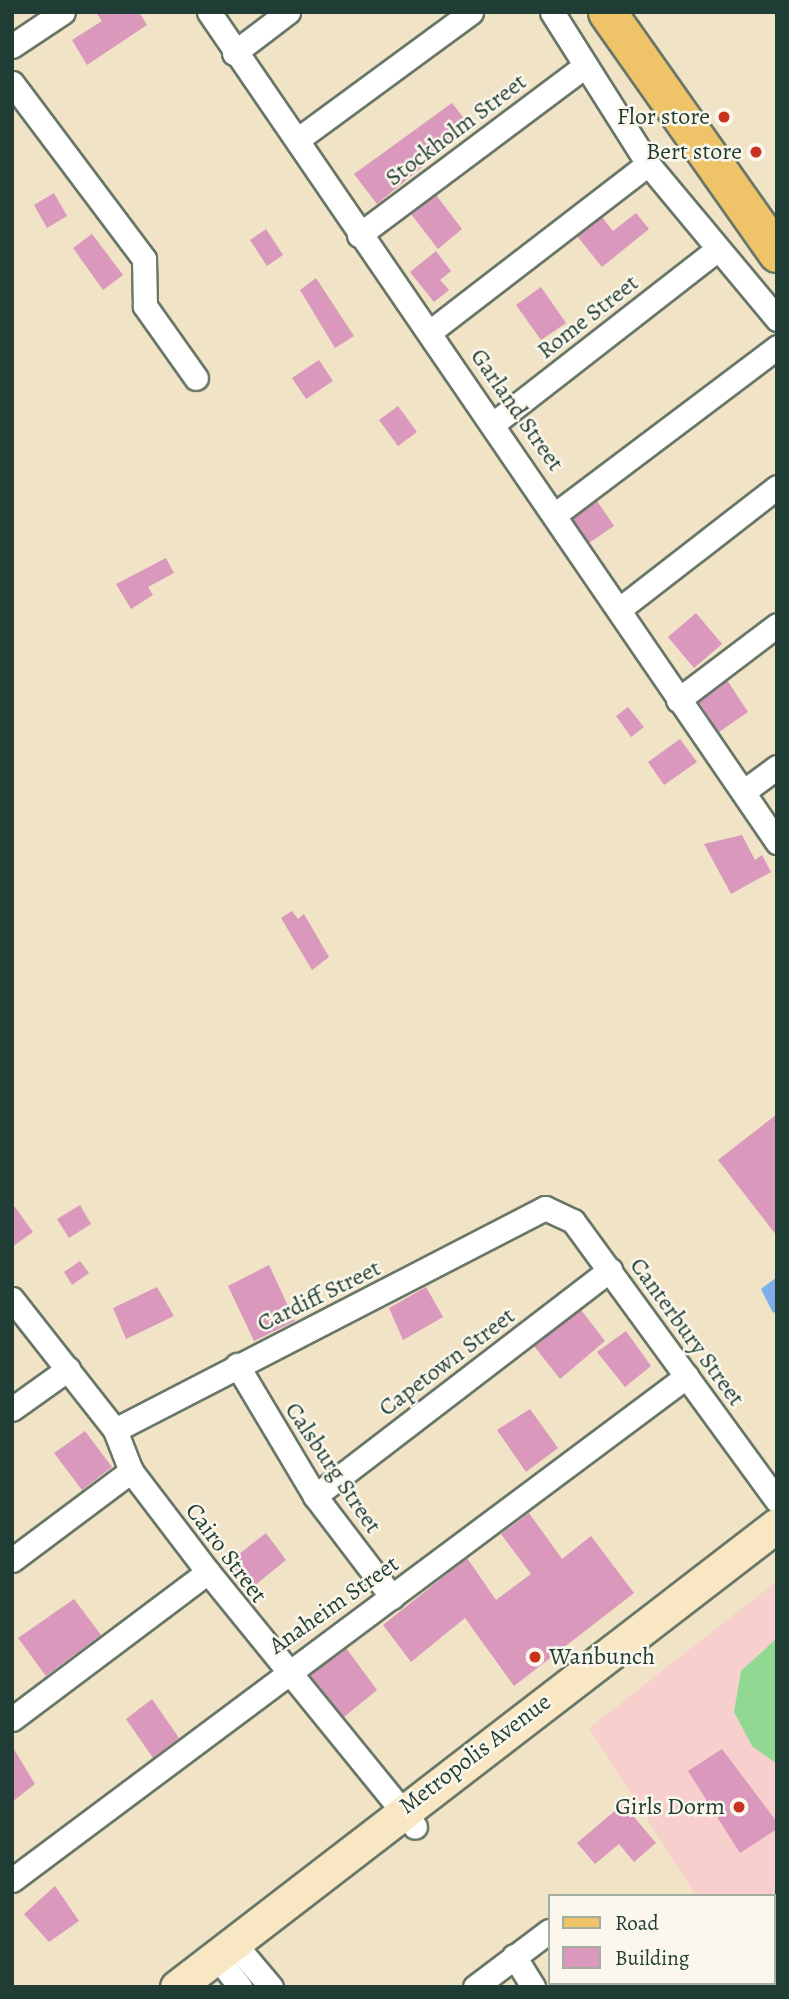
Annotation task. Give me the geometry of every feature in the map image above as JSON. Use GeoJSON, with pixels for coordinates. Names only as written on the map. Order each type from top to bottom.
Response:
{"type":"FeatureCollection","features":[{"type":"Feature","properties":{"kind":"main road"},"geometry":{"type":"LineString","coordinates":[[607,12],[777,253]]}},
{"type":"Feature","properties":{"kind":"main road","name":"Metropolis Avenue"},"geometry":{"type":"LineString","coordinates":[[177,1987],[230,1967],[408,1819],[777,1525]]}},
{"type":"Feature","properties":{"kind":"main road","name":"Metropolis Avenue"},"geometry":{"type":"LineString","coordinates":[[408,1819],[777,1551]]}},
{"type":"Feature","properties":{"kind":"street"},"geometry":{"type":"LineString","coordinates":[[12,46],[63,12]]}},
{"type":"Feature","properties":{"kind":"street","name":"Garland Street"},"geometry":{"type":"LineString","coordinates":[[209,12],[234,53],[297,140],[359,235],[431,331],[557,513],[621,608],[678,700],[777,842]]}},
{"type":"Feature","properties":{"kind":"street"},"geometry":{"type":"LineString","coordinates":[[234,53],[288,12]]}},
{"type":"Feature","properties":{"kind":"street"},"geometry":{"type":"LineString","coordinates":[[297,140],[471,12]]}},
{"type":"Feature","properties":{"kind":"street"},"geometry":{"type":"LineString","coordinates":[[552,12],[648,164],[715,251],[777,319]]}},
{"type":"Feature","properties":{"kind":"street","name":"Stockholm Street"},"geometry":{"type":"LineString","coordinates":[[359,235],[585,66]]}},
{"type":"Feature","properties":{"kind":"street"},"geometry":{"type":"LineString","coordinates":[[12,83],[144,259],[145,306],[196,378]]}},
{"type":"Feature","properties":{"kind":"street"},"geometry":{"type":"LineString","coordinates":[[431,331],[648,164]]}},
{"type":"Feature","properties":{"kind":"street","name":"Rome Street"},"geometry":{"type":"LineString","coordinates":[[493,424],[715,251]]}},
{"type":"Feature","properties":{"kind":"street"},"geometry":{"type":"LineString","coordinates":[[557,513],[777,346]]}},
{"type":"Feature","properties":{"kind":"street"},"geometry":{"type":"LineString","coordinates":[[621,608],[777,487]]}},
{"type":"Feature","properties":{"kind":"street"},"geometry":{"type":"LineString","coordinates":[[678,700],[777,625]]}},
{"type":"Feature","properties":{"kind":"street"},"geometry":{"type":"LineString","coordinates":[[743,792],[777,767]]}},
{"type":"Feature","properties":{"kind":"street","name":"Canterbury Street"},"geometry":{"type":"LineString","coordinates":[[545,1208],[565,1213],[610,1270],[777,1501]]}},
{"type":"Feature","properties":{"kind":"street","name":"Cardiff Street"},"geometry":{"type":"LineString","coordinates":[[114,1430],[545,1208]]}},
{"type":"Feature","properties":{"kind":"street","name":"Capetown Street"},"geometry":{"type":"LineString","coordinates":[[315,1496],[610,1270]]}},
{"type":"Feature","properties":{"kind":"street","name":"Cairo Street"},"geometry":{"type":"LineString","coordinates":[[12,1300],[114,1430],[131,1471],[284,1672],[408,1819]]}},
{"type":"Feature","properties":{"kind":"street","name":"Calsburg Street"},"geometry":{"type":"LineString","coordinates":[[237,1365],[315,1496],[392,1597]]}},
{"type":"Feature","properties":{"kind":"street"},"geometry":{"type":"LineString","coordinates":[[12,1409],[68,1369]]}},
{"type":"Feature","properties":{"kind":"street","name":"Anaheim Street"},"geometry":{"type":"LineString","coordinates":[[12,1880],[284,1672],[392,1597],[687,1376]]}},
{"type":"Feature","properties":{"kind":"street"},"geometry":{"type":"LineString","coordinates":[[12,1560],[131,1471]]}},
{"type":"Feature","properties":{"kind":"street"},"geometry":{"type":"LineString","coordinates":[[12,1719],[208,1572]]}},
{"type":"Feature","properties":{"kind":"street"},"geometry":{"type":"LineString","coordinates":[[475,1987],[548,1932]]}},
{"type":"Feature","properties":{"kind":"street"},"geometry":{"type":"LineString","coordinates":[[514,1956],[533,1987]]}},
{"type":"Feature","properties":{"kind":"street"},"geometry":{"type":"LineString","coordinates":[[230,1967],[271,1987]]}},
{"type":"Feature","properties":{"kind":"shaded area"},"geometry":{"type":"Polygon","coordinates":[[[777,1581],[777,1987],[755,1987],[775,1985],[775,1894],[695,1894],[589,1728],[777,1581]]]}},
{"type":"Feature","properties":{"kind":"green space"},"geometry":{"type":"Polygon","coordinates":[[[777,1638],[777,1764],[752,1746],[734,1712],[741,1671],[777,1638]]]}},
{"type":"Feature","properties":{"kind":"water"},"geometry":{"type":"Polygon","coordinates":[[[777,1277],[777,1311],[773,1313],[761,1289],[777,1277]]]}},
{"type":"Feature","properties":{"kind":"building"},"geometry":{"type":"Polygon","coordinates":[[[96,12],[139,12],[147,25],[87,65],[72,40],[102,21],[96,12]]]}},
{"type":"Feature","properties":{"kind":"building"},"geometry":{"type":"Polygon","coordinates":[[[452,103],[471,127],[377,204],[354,174],[452,103]]]}},
{"type":"Feature","properties":{"kind":"building"},"geometry":{"type":"Polygon","coordinates":[[[54,193],[67,216],[47,228],[34,205],[54,193]]]}},
{"type":"Feature","properties":{"kind":"building"},"geometry":{"type":"Polygon","coordinates":[[[436,195],[462,229],[438,249],[411,214],[436,195]]]}},
{"type":"Feature","properties":{"kind":"building"},"geometry":{"type":"Polygon","coordinates":[[[636,213],[649,229],[602,267],[577,236],[602,217],[613,231],[636,213]]]}},
{"type":"Feature","properties":{"kind":"building"},"geometry":{"type":"Polygon","coordinates":[[[266,229],[283,255],[267,266],[250,240],[266,229]]]}},
{"type":"Feature","properties":{"kind":"building"},"geometry":{"type":"Polygon","coordinates":[[[92,234],[123,275],[103,290],[73,248],[92,234]]]}},
{"type":"Feature","properties":{"kind":"building"},"geometry":{"type":"Polygon","coordinates":[[[436,251],[451,271],[440,280],[449,290],[434,302],[410,272],[436,251]]]}},
{"type":"Feature","properties":{"kind":"building"},"geometry":{"type":"Polygon","coordinates":[[[316,278],[354,336],[335,348],[300,290],[316,278]]]}},
{"type":"Feature","properties":{"kind":"building"},"geometry":{"type":"Polygon","coordinates":[[[541,287],[566,323],[541,340],[516,305],[541,287]]]}},
{"type":"Feature","properties":{"kind":"building"},"geometry":{"type":"Polygon","coordinates":[[[319,360],[333,381],[306,399],[292,378],[319,360]]]}},
{"type":"Feature","properties":{"kind":"building"},"geometry":{"type":"Polygon","coordinates":[[[398,406],[417,432],[398,446],[379,420],[398,406]]]}},
{"type":"Feature","properties":{"kind":"building"},"geometry":{"type":"Polygon","coordinates":[[[597,501],[614,526],[589,543],[573,519],[597,501]]]}},
{"type":"Feature","properties":{"kind":"building"},"geometry":{"type":"Polygon","coordinates":[[[166,558],[174,573],[148,587],[153,595],[131,609],[116,584],[166,558]]]}},
{"type":"Feature","properties":{"kind":"building"},"geometry":{"type":"Polygon","coordinates":[[[696,613],[722,644],[694,668],[668,637],[696,613]]]}},
{"type":"Feature","properties":{"kind":"building"},"geometry":{"type":"Polygon","coordinates":[[[727,680],[748,712],[719,732],[699,702],[727,680]]]}},
{"type":"Feature","properties":{"kind":"building"},"geometry":{"type":"Polygon","coordinates":[[[628,707],[644,727],[631,737],[616,716],[628,707]]]}},
{"type":"Feature","properties":{"kind":"building"},"geometry":{"type":"Polygon","coordinates":[[[680,739],[697,762],[664,785],[648,762],[680,739]]]}},
{"type":"Feature","properties":{"kind":"building"},"geometry":{"type":"Polygon","coordinates":[[[742,835],[755,860],[762,855],[771,872],[731,894],[704,844],[742,835]]]}},
{"type":"Feature","properties":{"kind":"building"},"geometry":{"type":"Polygon","coordinates":[[[292,911],[298,919],[304,914],[329,957],[312,970],[281,918],[292,911]]]}},
{"type":"Feature","properties":{"kind":"building"},"geometry":{"type":"Polygon","coordinates":[[[777,1114],[777,1236],[718,1160],[777,1114]]]}},
{"type":"Feature","properties":{"kind":"building"},"geometry":{"type":"Polygon","coordinates":[[[12,1203],[33,1232],[12,1247],[12,1203]]]}},
{"type":"Feature","properties":{"kind":"building"},"geometry":{"type":"Polygon","coordinates":[[[80,1205],[91,1224],[69,1238],[57,1219],[80,1205]]]}},
{"type":"Feature","properties":{"kind":"building"},"geometry":{"type":"Polygon","coordinates":[[[80,1261],[89,1273],[72,1285],[64,1272],[80,1261]]]}},
{"type":"Feature","properties":{"kind":"building"},"geometry":{"type":"Polygon","coordinates":[[[269,1265],[295,1321],[254,1341],[228,1286],[269,1265]]]}},
{"type":"Feature","properties":{"kind":"building"},"geometry":{"type":"Polygon","coordinates":[[[157,1287],[174,1316],[126,1339],[113,1308],[157,1287]]]}},
{"type":"Feature","properties":{"kind":"building"},"geometry":{"type":"Polygon","coordinates":[[[426,1287],[443,1317],[403,1340],[389,1308],[426,1287]]]}},
{"type":"Feature","properties":{"kind":"building"},"geometry":{"type":"Polygon","coordinates":[[[581,1310],[605,1341],[560,1379],[534,1346],[581,1310]]]}},
{"type":"Feature","properties":{"kind":"building"},"geometry":{"type":"Polygon","coordinates":[[[626,1331],[651,1366],[625,1387],[597,1352],[626,1331]]]}},
{"type":"Feature","properties":{"kind":"building"},"geometry":{"type":"Polygon","coordinates":[[[530,1409],[558,1448],[526,1472],[497,1430],[530,1409]]]}},
{"type":"Feature","properties":{"kind":"building"},"geometry":{"type":"Polygon","coordinates":[[[85,1431],[112,1467],[82,1490],[54,1453],[85,1431]]]}},
{"type":"Feature","properties":{"kind":"building"},"geometry":{"type":"Polygon","coordinates":[[[529,1513],[562,1559],[591,1536],[634,1593],[514,1686],[465,1618],[411,1662],[383,1625],[467,1558],[496,1600],[531,1574],[501,1534],[529,1513]]]}},
{"type":"Feature","properties":{"kind":"building"},"geometry":{"type":"Polygon","coordinates":[[[266,1533],[286,1560],[249,1590],[229,1562],[266,1533]]]}},
{"type":"Feature","properties":{"kind":"building"},"geometry":{"type":"Polygon","coordinates":[[[74,1599],[101,1635],[46,1676],[18,1638],[74,1599]]]}},
{"type":"Feature","properties":{"kind":"building"},"geometry":{"type":"Polygon","coordinates":[[[346,1648],[377,1690],[344,1717],[310,1675],[346,1648]]]}},
{"type":"Feature","properties":{"kind":"building"},"geometry":{"type":"Polygon","coordinates":[[[152,1699],[179,1738],[153,1758],[126,1719],[152,1699]]]}},
{"type":"Feature","properties":{"kind":"building"},"geometry":{"type":"Polygon","coordinates":[[[12,1746],[35,1784],[12,1802],[12,1746]]]}},
{"type":"Feature","properties":{"kind":"building","name":"Girls Dorm"},"geometry":{"type":"Polygon","coordinates":[[[722,1749],[777,1822],[777,1829],[740,1853],[688,1771],[722,1749]]]}},
{"type":"Feature","properties":{"kind":"building"},"geometry":{"type":"Polygon","coordinates":[[[623,1804],[656,1843],[634,1862],[619,1844],[595,1864],[577,1843],[623,1804]]]}},
{"type":"Feature","properties":{"kind":"building"},"geometry":{"type":"Polygon","coordinates":[[[55,1886],[79,1921],[49,1942],[24,1914],[55,1886]]]}},
{"type":"Feature","properties":{"kind":"place","name":"Flor store"},"geometry":{"type":"Point","coordinates":[724,117]}},
{"type":"Feature","properties":{"kind":"place","name":"Bert store"},"geometry":{"type":"Point","coordinates":[756,152]}},
{"type":"Feature","properties":{"kind":"place","name":"Wanbunch"},"geometry":{"type":"Point","coordinates":[535,1657]}},
{"type":"Feature","properties":{"kind":"place","name":"Girls Dorm"},"geometry":{"type":"Point","coordinates":[739,1807]}}]}
